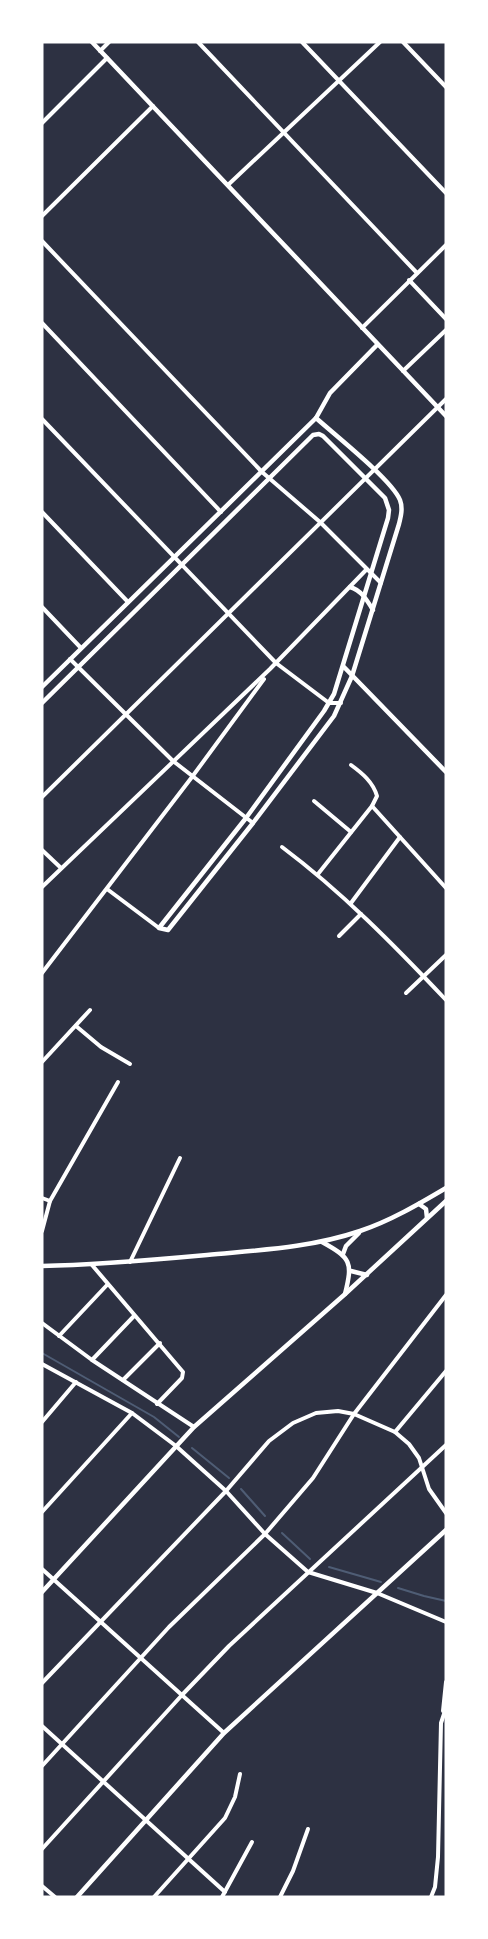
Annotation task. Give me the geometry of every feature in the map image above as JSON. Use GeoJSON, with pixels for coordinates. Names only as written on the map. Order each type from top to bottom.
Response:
{"type":"FeatureCollection","features":[{"type":"Feature","properties":{"kind":"street"},"geometry":{"type":"LineString","coordinates":[[92,42],[229,184],[377,345],[446,416]]}},
{"type":"Feature","properties":{"kind":"street"},"geometry":{"type":"LineString","coordinates":[[100,51],[109,42]]}},
{"type":"Feature","properties":{"kind":"street"},"geometry":{"type":"LineString","coordinates":[[198,42],[417,273]]}},
{"type":"Feature","properties":{"kind":"street"},"geometry":{"type":"LineString","coordinates":[[302,42],[446,193]]}},
{"type":"Feature","properties":{"kind":"street"},"geometry":{"type":"LineString","coordinates":[[229,184],[380,42]]}},
{"type":"Feature","properties":{"kind":"street"},"geometry":{"type":"LineString","coordinates":[[403,42],[446,86]]}},
{"type":"Feature","properties":{"kind":"street"},"geometry":{"type":"LineString","coordinates":[[42,123],[107,58]]}},
{"type":"Feature","properties":{"kind":"street"},"geometry":{"type":"LineString","coordinates":[[42,216],[153,106]]}},
{"type":"Feature","properties":{"kind":"street"},"geometry":{"type":"LineString","coordinates":[[42,241],[262,472],[320,522],[381,584]]}},
{"type":"Feature","properties":{"kind":"street"},"geometry":{"type":"LineString","coordinates":[[362,328],[446,245]]}},
{"type":"Feature","properties":{"kind":"street"},"geometry":{"type":"LineString","coordinates":[[410,280],[446,319]]}},
{"type":"Feature","properties":{"kind":"street"},"geometry":{"type":"LineString","coordinates":[[42,323],[222,512]]}},
{"type":"Feature","properties":{"kind":"street"},"geometry":{"type":"LineString","coordinates":[[403,372],[446,330]]}},
{"type":"Feature","properties":{"kind":"street"},"geometry":{"type":"LineString","coordinates":[[42,687],[316,418],[330,393],[377,345]]}},
{"type":"Feature","properties":{"kind":"street"},"geometry":{"type":"LineString","coordinates":[[42,797],[446,399]]}},
{"type":"Feature","properties":{"kind":"street"},"geometry":{"type":"LineString","coordinates":[[107,888],[159,928],[168,930],[253,823],[334,716],[341,703],[352,676],[381,584],[401,514],[401,506],[396,493],[316,418]]}},
{"type":"Feature","properties":{"kind":"street"},"geometry":{"type":"LineString","coordinates":[[42,419],[276,663],[329,703],[341,703]]}},
{"type":"Feature","properties":{"kind":"street"},"geometry":{"type":"LineString","coordinates":[[42,703],[313,435],[323,436],[385,498],[389,510],[369,572],[344,667],[329,703],[246,818],[159,928]]}},
{"type":"Feature","properties":{"kind":"street"},"geometry":{"type":"LineString","coordinates":[[42,512],[128,602]]}},
{"type":"Feature","properties":{"kind":"street"},"geometry":{"type":"LineString","coordinates":[[42,887],[270,669],[350,587],[369,572]]}},
{"type":"Feature","properties":{"kind":"street"},"geometry":{"type":"LineString","coordinates":[[350,587],[364,597],[373,610]]}},
{"type":"Feature","properties":{"kind":"street"},"geometry":{"type":"LineString","coordinates":[[42,607],[81,648]]}},
{"type":"Feature","properties":{"kind":"street"},"geometry":{"type":"LineString","coordinates":[[70,659],[173,761],[253,823]]}},
{"type":"Feature","properties":{"kind":"street"},"geometry":{"type":"LineString","coordinates":[[344,667],[446,772]]}},
{"type":"Feature","properties":{"kind":"street"},"geometry":{"type":"LineString","coordinates":[[42,973],[192,777],[270,669]]}},
{"type":"Feature","properties":{"kind":"street"},"geometry":{"type":"LineString","coordinates":[[318,874],[372,806],[377,796],[375,789],[367,779],[351,765]]}},
{"type":"Feature","properties":{"kind":"street"},"geometry":{"type":"LineString","coordinates":[[314,801],[351,832]]}},
{"type":"Feature","properties":{"kind":"street"},"geometry":{"type":"LineString","coordinates":[[372,806],[446,888]]}},
{"type":"Feature","properties":{"kind":"street"},"geometry":{"type":"LineString","coordinates":[[351,903],[400,837]]}},
{"type":"Feature","properties":{"kind":"street"},"geometry":{"type":"LineString","coordinates":[[282,847],[351,903],[446,1000]]}},
{"type":"Feature","properties":{"kind":"street"},"geometry":{"type":"LineString","coordinates":[[42,849],[61,868]]}},
{"type":"Feature","properties":{"kind":"street"},"geometry":{"type":"LineString","coordinates":[[339,936],[361,914]]}},
{"type":"Feature","properties":{"kind":"street"},"geometry":{"type":"LineString","coordinates":[[406,993],[446,955]]}},
{"type":"Feature","properties":{"kind":"street"},"geometry":{"type":"LineString","coordinates":[[42,1062],[90,1011]]}},
{"type":"Feature","properties":{"kind":"street"},"geometry":{"type":"LineString","coordinates":[[76,1026],[101,1047],[130,1064]]}},
{"type":"Feature","properties":{"kind":"street"},"geometry":{"type":"LineString","coordinates":[[42,1231],[50,1201],[118,1082]]}},
{"type":"Feature","properties":{"kind":"street"},"geometry":{"type":"LineString","coordinates":[[130,1262],[180,1158]]}},
{"type":"Feature","properties":{"kind":"street"},"geometry":{"type":"LineString","coordinates":[[42,1266],[92,1265],[276,1250],[322,1242],[361,1231],[419,1204],[446,1188]]}},
{"type":"Feature","properties":{"kind":"street"},"geometry":{"type":"LineString","coordinates":[[42,1198],[50,1201]]}},
{"type":"Feature","properties":{"kind":"street"},"geometry":{"type":"LineString","coordinates":[[42,1592],[194,1428],[367,1275],[446,1201]]}},
{"type":"Feature","properties":{"kind":"street"},"geometry":{"type":"LineString","coordinates":[[419,1204],[426,1209],[427,1218]]}},
{"type":"Feature","properties":{"kind":"street"},"geometry":{"type":"LineString","coordinates":[[343,1254],[346,1246],[361,1231]]}},
{"type":"Feature","properties":{"kind":"street"},"geometry":{"type":"LineString","coordinates":[[322,1242],[343,1254],[351,1271],[344,1295]]}},
{"type":"Feature","properties":{"kind":"street"},"geometry":{"type":"LineString","coordinates":[[92,1265],[134,1316],[181,1367],[182,1378],[157,1404]]}},
{"type":"Feature","properties":{"kind":"street"},"geometry":{"type":"LineString","coordinates":[[351,1271],[367,1275]]}},
{"type":"Feature","properties":{"kind":"street"},"geometry":{"type":"LineString","coordinates":[[59,1336],[108,1285]]}},
{"type":"Feature","properties":{"kind":"street"},"geometry":{"type":"LineString","coordinates":[[42,1766],[208,1587],[265,1534],[313,1478],[354,1414],[446,1295]]}},
{"type":"Feature","properties":{"kind":"street"},"geometry":{"type":"LineString","coordinates":[[92,1360],[134,1316]]}},
{"type":"Feature","properties":{"kind":"street"},"geometry":{"type":"LineString","coordinates":[[42,1323],[92,1360],[194,1428]]}},
{"type":"Feature","properties":{"kind":"street"},"geometry":{"type":"LineString","coordinates":[[123,1380],[160,1343]]}},
{"type":"Feature","properties":{"kind":"street"},"geometry":{"type":"LineString","coordinates":[[42,1364],[132,1413],[176,1446],[225,1491],[265,1534],[308,1572],[377,1593],[446,1622]]}},
{"type":"Feature","properties":{"kind":"street"},"geometry":{"type":"LineString","coordinates":[[395,1432],[446,1371]]}},
{"type":"Feature","properties":{"kind":"street"},"geometry":{"type":"LineString","coordinates":[[42,1422],[76,1382]]}},
{"type":"Feature","properties":{"kind":"street"},"geometry":{"type":"LineString","coordinates":[[42,1683],[225,1491],[269,1441],[293,1423],[316,1413],[338,1411],[354,1414],[395,1432],[409,1444],[419,1458],[429,1489],[446,1514]]}},
{"type":"Feature","properties":{"kind":"street"},"geometry":{"type":"LineString","coordinates":[[42,1512],[132,1413]]}},
{"type":"Feature","properties":{"kind":"street"},"geometry":{"type":"LineString","coordinates":[[42,1849],[229,1646],[446,1445]]}},
{"type":"Feature","properties":{"kind":"street"},"geometry":{"type":"LineString","coordinates":[[76,1897],[224,1733],[446,1530]]}},
{"type":"Feature","properties":{"kind":"street"},"geometry":{"type":"LineString","coordinates":[[42,1569],[224,1733]]}},
{"type":"Feature","properties":{"kind":"street"},"geometry":{"type":"LineString","coordinates":[[431,1897],[435,1887],[438,1857],[446,1682]]}},
{"type":"Feature","properties":{"kind":"street"},"geometry":{"type":"LineString","coordinates":[[443,1714],[446,1708]]}},
{"type":"Feature","properties":{"kind":"street"},"geometry":{"type":"LineString","coordinates":[[42,1726],[225,1892]]}},
{"type":"Feature","properties":{"kind":"street"},"geometry":{"type":"LineString","coordinates":[[154,1897],[225,1818],[235,1797],[240,1774]]}},
{"type":"Feature","properties":{"kind":"street"},"geometry":{"type":"LineString","coordinates":[[280,1897],[293,1871],[308,1829]]}},
{"type":"Feature","properties":{"kind":"street"},"geometry":{"type":"LineString","coordinates":[[222,1897],[252,1842]]}},
{"type":"Feature","properties":{"kind":"street"},"geometry":{"type":"LineString","coordinates":[[42,1886],[55,1897]]}},
{"type":"Feature","properties":{"kind":"waterway"},"geometry":{"type":"LineString","coordinates":[[42,1353],[154,1417],[179,1437]]}},
{"type":"Feature","properties":{"kind":"waterway"},"geometry":{"type":"LineString","coordinates":[[192,1448],[229,1478]]}},
{"type":"Feature","properties":{"kind":"waterway"},"geometry":{"type":"LineString","coordinates":[[241,1489],[265,1516]]}},
{"type":"Feature","properties":{"kind":"waterway"},"geometry":{"type":"LineString","coordinates":[[282,1533],[310,1559]]}},
{"type":"Feature","properties":{"kind":"waterway"},"geometry":{"type":"LineString","coordinates":[[329,1567],[381,1582]]}},
{"type":"Feature","properties":{"kind":"waterway"},"geometry":{"type":"LineString","coordinates":[[398,1588],[446,1601]]}}]}
